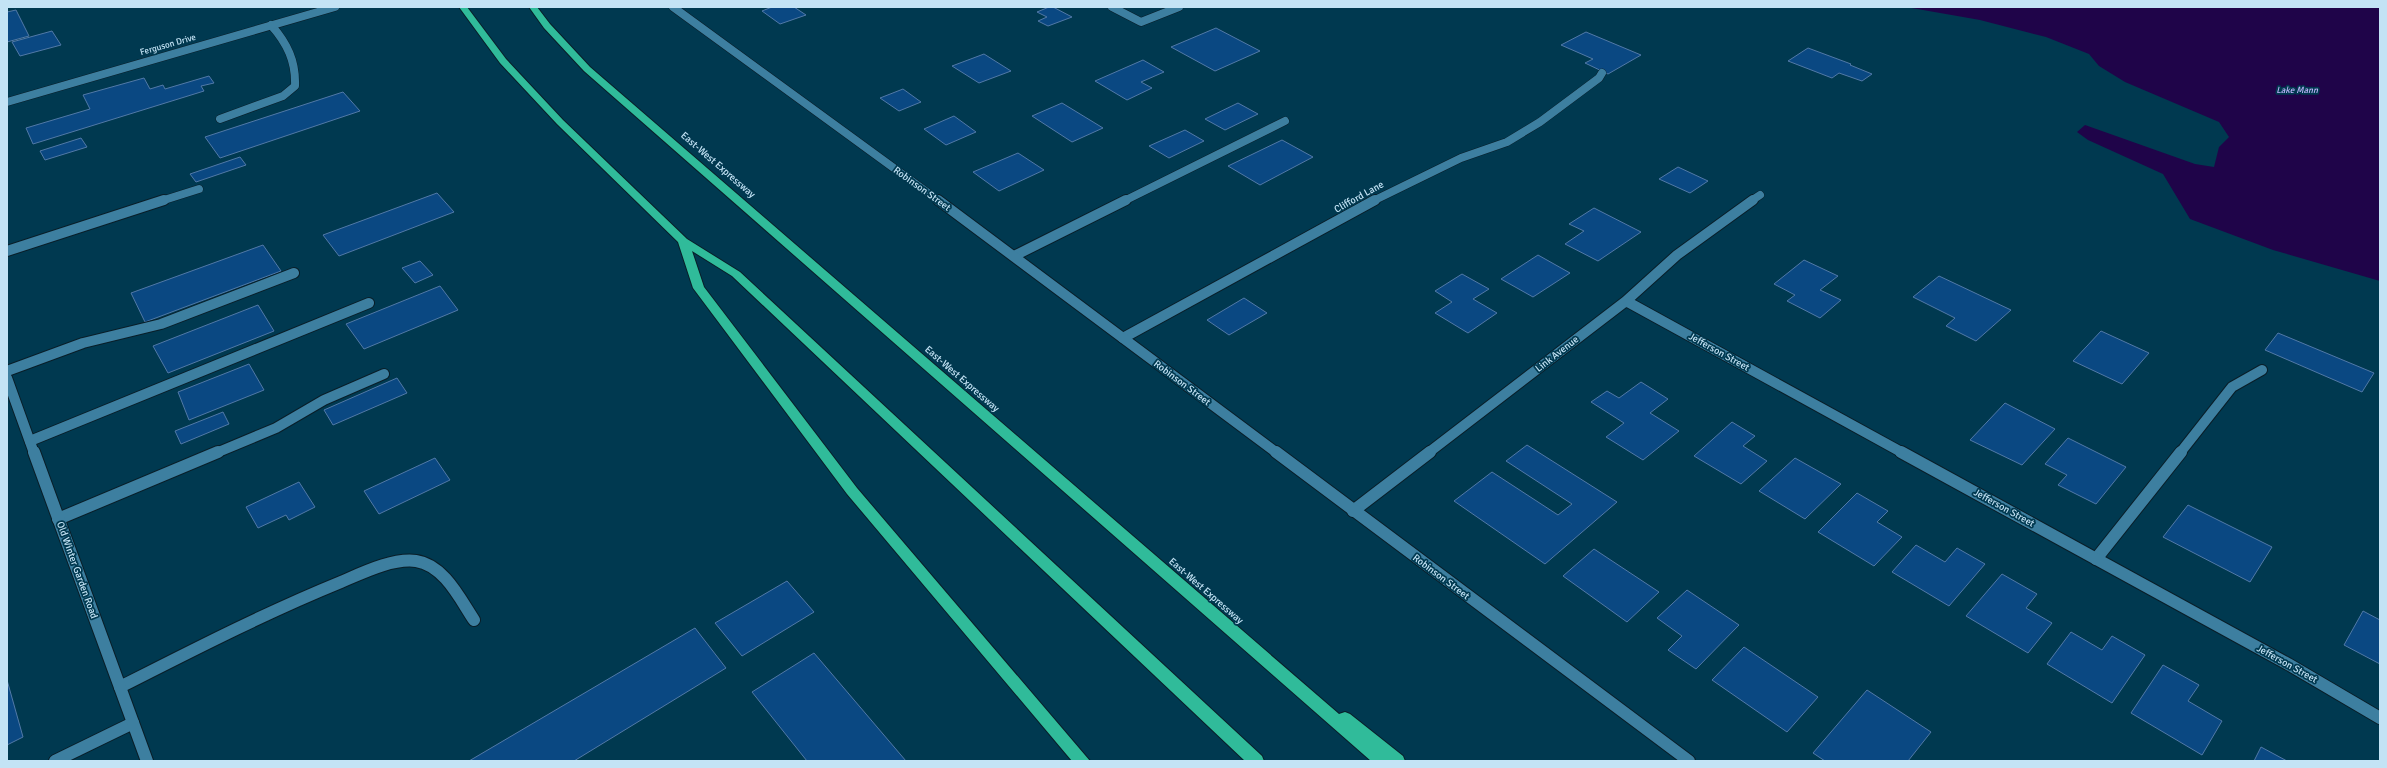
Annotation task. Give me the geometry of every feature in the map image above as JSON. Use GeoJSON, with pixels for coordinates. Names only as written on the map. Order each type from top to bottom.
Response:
{"type":"FeatureCollection","features":[{"type":"Feature","properties":{"kind":"highway"},"geometry":{"type":"LineString","coordinates":[[463,7],[503,61],[560,122],[683,241],[736,274],[1256,761]]}},
{"type":"Feature","properties":{"kind":"highway","name":"East-West Expressway"},"geometry":{"type":"LineString","coordinates":[[533,7],[547,26],[587,69],[1173,581],[1382,761]]}},
{"type":"Feature","properties":{"kind":"highway"},"geometry":{"type":"LineString","coordinates":[[683,241],[699,288],[852,491],[1082,761]]}},
{"type":"Feature","properties":{"kind":"highway"},"geometry":{"type":"LineString","coordinates":[[1173,581],[1397,761]]}},
{"type":"Feature","properties":{"kind":"street","name":"Ferguson Drive"},"geometry":{"type":"LineString","coordinates":[[7,102],[271,25],[317,9],[335,7]]}},
{"type":"Feature","properties":{"kind":"street","name":"Robinson Street"},"geometry":{"type":"LineString","coordinates":[[673,7],[1014,256],[1689,761]]}},
{"type":"Feature","properties":{"kind":"street"},"geometry":{"type":"LineString","coordinates":[[1112,7],[1141,22],[1179,7]]}},
{"type":"Feature","properties":{"kind":"street"},"geometry":{"type":"LineString","coordinates":[[220,119],[283,96],[295,86],[294,61],[282,37],[271,25]]}},
{"type":"Feature","properties":{"kind":"street","name":"Clifford Lane"},"geometry":{"type":"LineString","coordinates":[[1123,338],[1282,253],[1374,200],[1461,158],[1507,142],[1540,122],[1599,78],[1602,73]]}},
{"type":"Feature","properties":{"kind":"street"},"geometry":{"type":"LineString","coordinates":[[1014,256],[1285,121]]}},
{"type":"Feature","properties":{"kind":"street"},"geometry":{"type":"LineString","coordinates":[[7,251],[199,189]]}},
{"type":"Feature","properties":{"kind":"street","name":"Link Avenue"},"geometry":{"type":"LineString","coordinates":[[1353,510],[1626,301],[1677,255],[1760,195]]}},
{"type":"Feature","properties":{"kind":"street"},"geometry":{"type":"LineString","coordinates":[[7,371],[83,343],[118,333],[161,324],[294,273]]}},
{"type":"Feature","properties":{"kind":"street","name":"Jefferson Street"},"geometry":{"type":"LineString","coordinates":[[1626,301],[2288,664],[2380,718]]}},
{"type":"Feature","properties":{"kind":"street"},"geometry":{"type":"LineString","coordinates":[[30,441],[369,302]]}},
{"type":"Feature","properties":{"kind":"street"},"geometry":{"type":"LineString","coordinates":[[2096,559],[2232,387],[2262,370]]}},
{"type":"Feature","properties":{"kind":"street"},"geometry":{"type":"LineString","coordinates":[[58,518],[276,428],[324,400],[384,374]]}},
{"type":"Feature","properties":{"kind":"street","name":"Old Winter Garden Road"},"geometry":{"type":"LineString","coordinates":[[7,378],[147,761]]}},
{"type":"Feature","properties":{"kind":"street"},"geometry":{"type":"LineString","coordinates":[[120,687],[330,586],[383,565],[416,561],[444,576],[474,620]]}},
{"type":"Feature","properties":{"kind":"street"},"geometry":{"type":"LineString","coordinates":[[55,761],[133,723]]}},
{"type":"Feature","properties":{"kind":"water","name":"Lake Mann"},"geometry":{"type":"Polygon","coordinates":[[[1906,7],[2380,7],[2380,281],[2273,250],[2190,219],[2163,174],[2088,140],[2077,132],[2085,125],[2195,164],[2214,167],[2219,147],[2229,137],[2219,122],[2125,82],[2099,66],[2089,54],[2046,37],[1980,20],[1906,7]]]}},
{"type":"Feature","properties":{"kind":"building"},"geometry":{"type":"Polygon","coordinates":[[[772,7],[794,7],[806,15],[780,24],[762,11],[772,7]]]}},
{"type":"Feature","properties":{"kind":"building"},"geometry":{"type":"Polygon","coordinates":[[[1053,7],[1072,17],[1048,26],[1038,21],[1047,17],[1037,12],[1053,7]]]}},
{"type":"Feature","properties":{"kind":"building"},"geometry":{"type":"Polygon","coordinates":[[[16,10],[29,36],[7,42],[7,12],[16,10]]]}},
{"type":"Feature","properties":{"kind":"building"},"geometry":{"type":"Polygon","coordinates":[[[1216,28],[1260,51],[1215,71],[1171,47],[1216,28]]]}},
{"type":"Feature","properties":{"kind":"building"},"geometry":{"type":"Polygon","coordinates":[[[52,31],[61,45],[20,56],[12,42],[52,31]]]}},
{"type":"Feature","properties":{"kind":"building"},"geometry":{"type":"Polygon","coordinates":[[[1586,32],[1641,55],[1608,74],[1585,63],[1593,59],[1561,45],[1586,32]]]}},
{"type":"Feature","properties":{"kind":"building"},"geometry":{"type":"Polygon","coordinates":[[[1808,48],[1851,64],[1850,65],[1872,74],[1862,81],[1839,73],[1832,78],[1788,61],[1808,48]]]}},
{"type":"Feature","properties":{"kind":"building"},"geometry":{"type":"Polygon","coordinates":[[[984,54],[1011,71],[979,83],[952,66],[984,54]]]}},
{"type":"Feature","properties":{"kind":"building"},"geometry":{"type":"Polygon","coordinates":[[[1143,60],[1164,72],[1141,82],[1152,88],[1127,100],[1095,81],[1143,60]]]}},
{"type":"Feature","properties":{"kind":"building"},"geometry":{"type":"Polygon","coordinates":[[[209,76],[214,83],[201,86],[204,91],[33,144],[26,128],[90,109],[83,95],[144,78],[150,89],[163,85],[165,89],[209,76]]]}},
{"type":"Feature","properties":{"kind":"building"},"geometry":{"type":"Polygon","coordinates":[[[903,89],[921,102],[899,111],[880,98],[903,89]]]}},
{"type":"Feature","properties":{"kind":"building"},"geometry":{"type":"Polygon","coordinates":[[[343,92],[360,111],[220,158],[205,137],[343,92]]]}},
{"type":"Feature","properties":{"kind":"building"},"geometry":{"type":"Polygon","coordinates":[[[1062,103],[1103,128],[1072,142],[1032,116],[1062,103]]]}},
{"type":"Feature","properties":{"kind":"building"},"geometry":{"type":"Polygon","coordinates":[[[1238,103],[1258,114],[1225,130],[1205,119],[1238,103]]]}},
{"type":"Feature","properties":{"kind":"building"},"geometry":{"type":"Polygon","coordinates":[[[954,116],[976,132],[946,145],[924,129],[954,116]]]}},
{"type":"Feature","properties":{"kind":"building"},"geometry":{"type":"Polygon","coordinates":[[[1185,130],[1204,141],[1169,158],[1149,146],[1185,130]]]}},
{"type":"Feature","properties":{"kind":"building"},"geometry":{"type":"Polygon","coordinates":[[[81,138],[87,147],[45,160],[40,151],[81,138]]]}},
{"type":"Feature","properties":{"kind":"building"},"geometry":{"type":"Polygon","coordinates":[[[1282,140],[1313,157],[1260,185],[1228,166],[1282,140]]]}},
{"type":"Feature","properties":{"kind":"building"},"geometry":{"type":"Polygon","coordinates":[[[1018,153],[1044,170],[999,191],[973,172],[1018,153]]]}},
{"type":"Feature","properties":{"kind":"building"},"geometry":{"type":"Polygon","coordinates":[[[240,157],[246,165],[196,182],[190,174],[240,157]]]}},
{"type":"Feature","properties":{"kind":"building"},"geometry":{"type":"Polygon","coordinates":[[[1678,167],[1708,181],[1690,193],[1659,179],[1678,167]]]}},
{"type":"Feature","properties":{"kind":"building"},"geometry":{"type":"Polygon","coordinates":[[[437,193],[454,212],[339,256],[323,235],[437,193]]]}},
{"type":"Feature","properties":{"kind":"building"},"geometry":{"type":"Polygon","coordinates":[[[1594,208],[1641,232],[1598,261],[1565,244],[1584,231],[1569,224],[1594,208]]]}},
{"type":"Feature","properties":{"kind":"building"},"geometry":{"type":"Polygon","coordinates":[[[263,245],[281,271],[145,322],[131,293],[263,245]]]}},
{"type":"Feature","properties":{"kind":"building"},"geometry":{"type":"Polygon","coordinates":[[[1538,255],[1570,273],[1533,297],[1501,279],[1538,255]]]}},
{"type":"Feature","properties":{"kind":"building"},"geometry":{"type":"Polygon","coordinates":[[[1804,260],[1838,276],[1820,290],[1841,300],[1820,318],[1787,301],[1795,295],[1774,284],[1804,260]]]}},
{"type":"Feature","properties":{"kind":"building"},"geometry":{"type":"Polygon","coordinates":[[[420,261],[433,275],[415,283],[402,268],[420,261]]]}},
{"type":"Feature","properties":{"kind":"building"},"geometry":{"type":"Polygon","coordinates":[[[1462,274],[1489,289],[1473,299],[1497,313],[1468,333],[1435,313],[1452,302],[1435,291],[1462,274]]]}},
{"type":"Feature","properties":{"kind":"building"},"geometry":{"type":"Polygon","coordinates":[[[1939,276],[2011,310],[1976,341],[1946,326],[1955,318],[1913,297],[1939,276]]]}},
{"type":"Feature","properties":{"kind":"building"},"geometry":{"type":"Polygon","coordinates":[[[440,286],[458,310],[364,349],[346,324],[440,286]]]}},
{"type":"Feature","properties":{"kind":"building"},"geometry":{"type":"Polygon","coordinates":[[[1244,298],[1267,313],[1229,335],[1207,320],[1244,298]]]}},
{"type":"Feature","properties":{"kind":"building"},"geometry":{"type":"Polygon","coordinates":[[[258,305],[274,331],[168,373],[153,346],[258,305]]]}},
{"type":"Feature","properties":{"kind":"building"},"geometry":{"type":"Polygon","coordinates":[[[2101,331],[2149,353],[2122,384],[2073,361],[2101,331]]]}},
{"type":"Feature","properties":{"kind":"building"},"geometry":{"type":"Polygon","coordinates":[[[2278,333],[2374,373],[2362,392],[2265,350],[2278,333]]]}},
{"type":"Feature","properties":{"kind":"building"},"geometry":{"type":"Polygon","coordinates":[[[249,364],[264,390],[189,420],[178,392],[249,364]]]}},
{"type":"Feature","properties":{"kind":"building"},"geometry":{"type":"Polygon","coordinates":[[[397,378],[407,393],[333,425],[324,410],[397,378]]]}},
{"type":"Feature","properties":{"kind":"building"},"geometry":{"type":"Polygon","coordinates":[[[1641,382],[1668,399],[1650,413],[1679,431],[1643,460],[1606,437],[1624,423],[1591,402],[1607,391],[1619,398],[1641,382]]]}},
{"type":"Feature","properties":{"kind":"building"},"geometry":{"type":"Polygon","coordinates":[[[2005,403],[2055,429],[2022,465],[1970,440],[2005,403]]]}},
{"type":"Feature","properties":{"kind":"building"},"geometry":{"type":"Polygon","coordinates":[[[223,412],[229,424],[181,444],[175,431],[223,412]]]}},
{"type":"Feature","properties":{"kind":"building"},"geometry":{"type":"Polygon","coordinates":[[[1732,422],[1755,436],[1743,446],[1767,461],[1741,484],[1694,456],[1732,422]]]}},
{"type":"Feature","properties":{"kind":"building"},"geometry":{"type":"Polygon","coordinates":[[[2068,438],[2126,467],[2096,504],[2058,485],[2067,475],[2045,464],[2068,438]]]}},
{"type":"Feature","properties":{"kind":"building"},"geometry":{"type":"Polygon","coordinates":[[[1527,445],[1617,502],[1545,564],[1454,501],[1492,472],[1558,515],[1572,504],[1506,461],[1527,445]]]}},
{"type":"Feature","properties":{"kind":"building"},"geometry":{"type":"Polygon","coordinates":[[[435,458],[450,480],[379,514],[364,491],[435,458]]]}},
{"type":"Feature","properties":{"kind":"building"},"geometry":{"type":"Polygon","coordinates":[[[1795,458],[1841,484],[1805,519],[1759,491],[1795,458]]]}},
{"type":"Feature","properties":{"kind":"building"},"geometry":{"type":"Polygon","coordinates":[[[299,482],[315,507],[289,520],[286,515],[258,528],[246,507],[299,482]]]}},
{"type":"Feature","properties":{"kind":"building"},"geometry":{"type":"Polygon","coordinates":[[[1857,493],[1888,511],[1877,522],[1902,537],[1874,566],[1818,532],[1857,493]]]}},
{"type":"Feature","properties":{"kind":"building"},"geometry":{"type":"Polygon","coordinates":[[[2188,505],[2272,547],[2250,582],[2163,537],[2188,505]]]}},
{"type":"Feature","properties":{"kind":"building"},"geometry":{"type":"Polygon","coordinates":[[[1916,545],[1945,562],[1957,548],[1985,564],[1949,606],[1892,572],[1916,545]]]}},
{"type":"Feature","properties":{"kind":"building"},"geometry":{"type":"Polygon","coordinates":[[[1594,549],[1659,592],[1627,622],[1563,576],[1594,549]]]}},
{"type":"Feature","properties":{"kind":"building"},"geometry":{"type":"Polygon","coordinates":[[[2002,574],[2037,594],[2026,608],[2052,623],[2028,653],[1966,616],[2002,574]]]}},
{"type":"Feature","properties":{"kind":"building"},"geometry":{"type":"Polygon","coordinates":[[[787,581],[814,612],[742,656],[715,623],[787,581]]]}},
{"type":"Feature","properties":{"kind":"building"},"geometry":{"type":"Polygon","coordinates":[[[1687,590],[1739,625],[1696,669],[1668,650],[1682,636],[1657,618],[1687,590]]]}},
{"type":"Feature","properties":{"kind":"building"},"geometry":{"type":"Polygon","coordinates":[[[2363,611],[2380,620],[2380,664],[2344,645],[2363,611]]]}},
{"type":"Feature","properties":{"kind":"building"},"geometry":{"type":"Polygon","coordinates":[[[695,628],[726,668],[574,761],[469,761],[695,628]]]}},
{"type":"Feature","properties":{"kind":"building"},"geometry":{"type":"Polygon","coordinates":[[[2071,632],[2102,650],[2112,636],[2145,655],[2112,703],[2047,664],[2071,632]]]}},
{"type":"Feature","properties":{"kind":"building"},"geometry":{"type":"Polygon","coordinates":[[[1744,647],[1818,697],[1787,732],[1712,680],[1744,647]]]}},
{"type":"Feature","properties":{"kind":"building"},"geometry":{"type":"Polygon","coordinates":[[[814,653],[906,761],[807,761],[752,692],[814,653]]]}},
{"type":"Feature","properties":{"kind":"building"},"geometry":{"type":"Polygon","coordinates":[[[2163,665],[2199,685],[2188,701],[2222,721],[2202,755],[2131,713],[2163,665]]]}},
{"type":"Feature","properties":{"kind":"building"},"geometry":{"type":"Polygon","coordinates":[[[7,680],[23,737],[7,745],[7,680]]]}},
{"type":"Feature","properties":{"kind":"building"},"geometry":{"type":"Polygon","coordinates":[[[1867,690],[1931,732],[1908,761],[1825,761],[1813,753],[1867,690]]]}},
{"type":"Feature","properties":{"kind":"building"},"geometry":{"type":"Polygon","coordinates":[[[2261,747],[2287,761],[2254,761],[2261,747]]]}}]}
